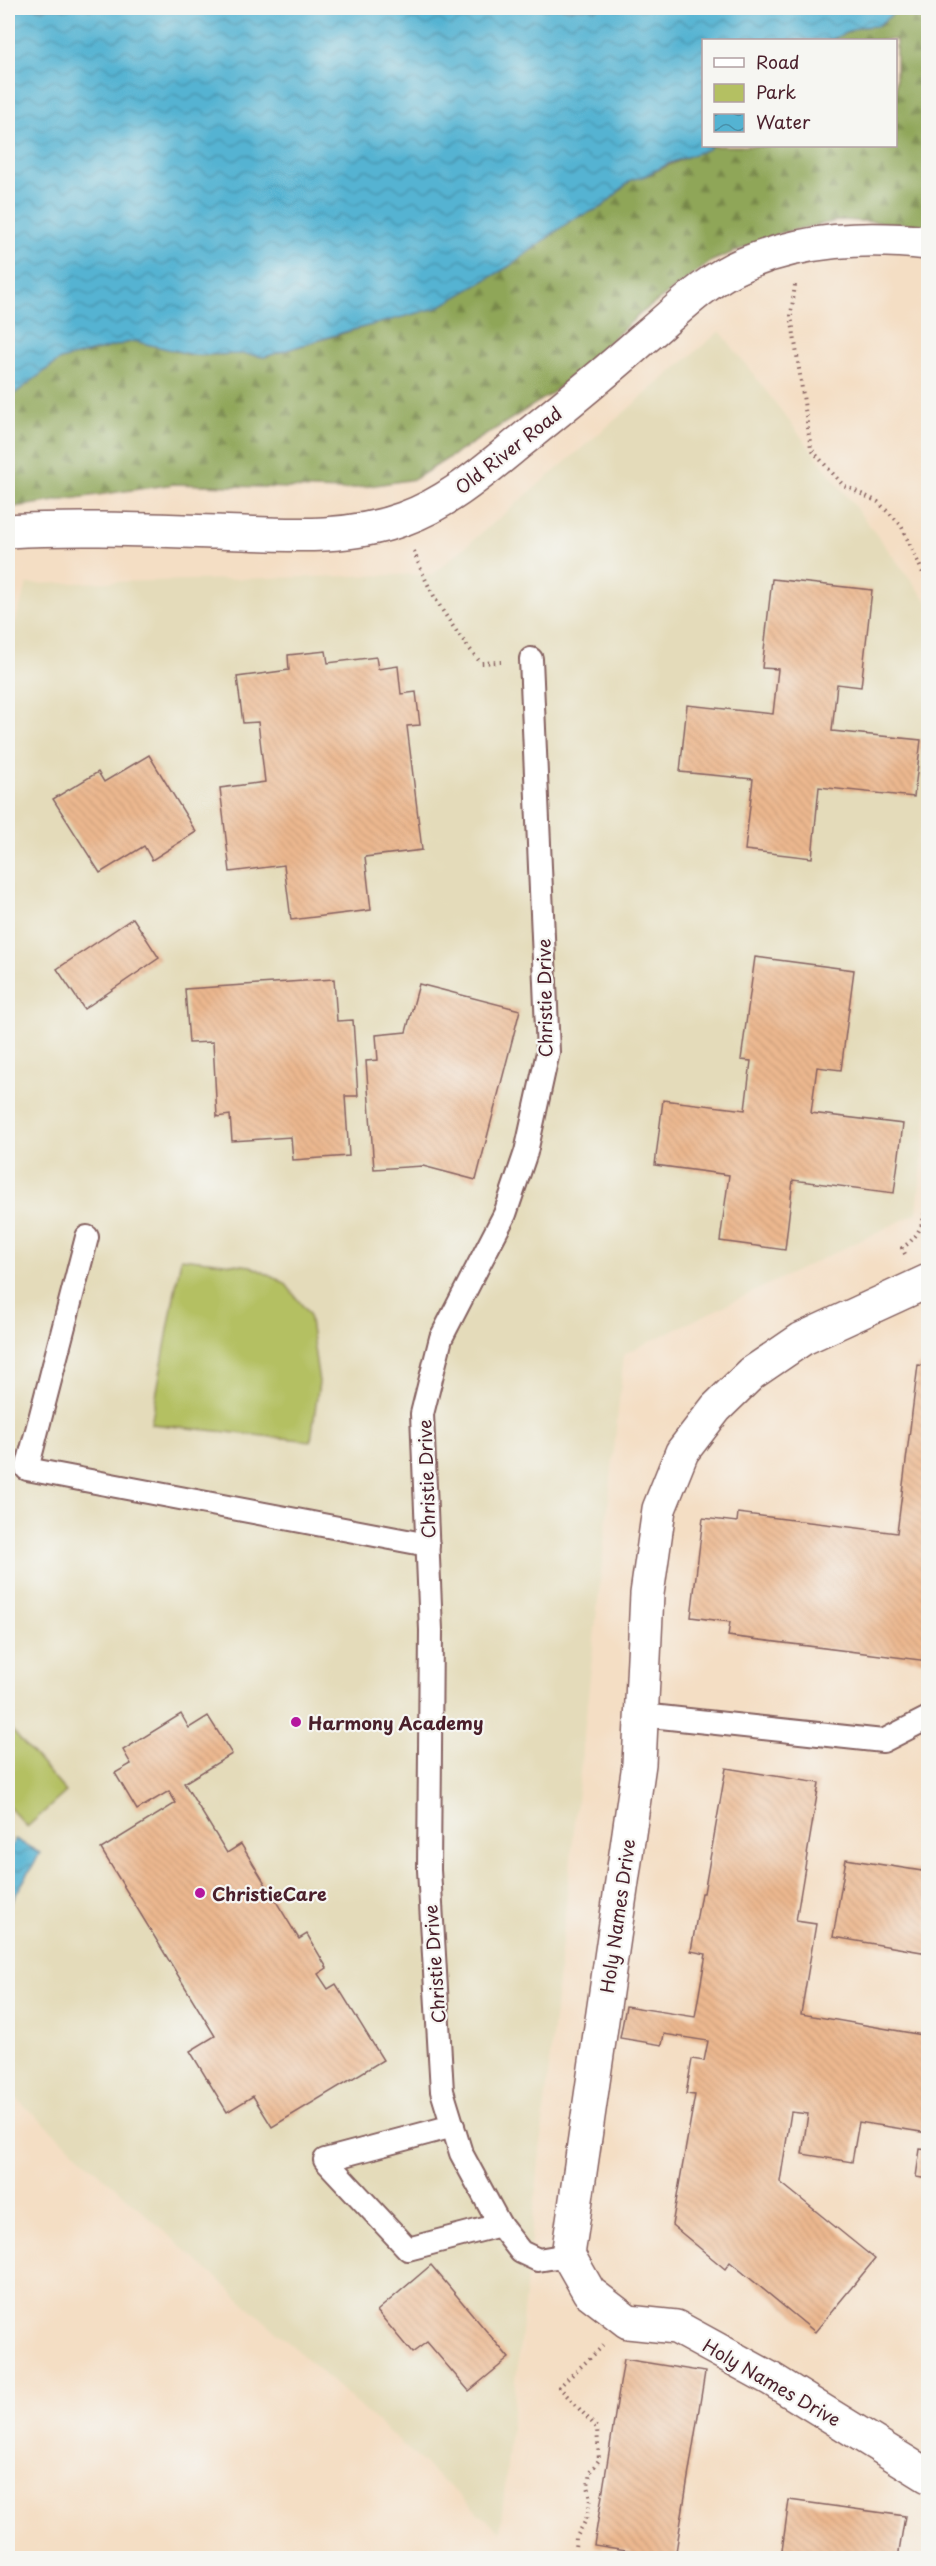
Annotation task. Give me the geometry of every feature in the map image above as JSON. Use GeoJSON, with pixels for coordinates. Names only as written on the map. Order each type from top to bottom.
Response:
{"type":"FeatureCollection","features":[{"type":"Feature","properties":{"kind":"street","name":"Old River Road"},"geometry":{"type":"LineString","coordinates":[[8,531],[145,530],[307,536],[368,529],[402,519],[421,512],[475,479],[687,302],[710,284],[742,265],[800,245],[850,239],[928,243]]}},
{"type":"Feature","properties":{"kind":"street","name":"Holy Names Drive"},"geometry":{"type":"LineString","coordinates":[[568,2255],[639,1764],[647,1594],[659,1509],[682,1452],[716,1408],[752,1374],[802,1339],[928,1281]]}},
{"type":"Feature","properties":{"kind":"street"},"geometry":{"type":"LineString","coordinates":[[568,2255],[589,2292],[628,2322]]}},
{"type":"Feature","properties":{"kind":"street","name":"Holy Names Drive"},"geometry":{"type":"LineString","coordinates":[[628,2322],[676,2327],[771,2379],[928,2476]]}},
{"type":"Feature","properties":{"kind":"lane","name":"Christie Drive"},"geometry":{"type":"LineString","coordinates":[[531,660],[548,1052],[526,1152],[505,1214],[441,1338],[422,1414],[431,1630],[429,1870],[442,2091],[461,2153],[500,2225],[521,2252],[538,2260],[568,2255]]}},
{"type":"Feature","properties":{"kind":"lane"},"geometry":{"type":"LineString","coordinates":[[87,1237],[27,1469],[428,1545]]}},
{"type":"Feature","properties":{"kind":"lane"},"geometry":{"type":"LineString","coordinates":[[642,1715],[883,1741],[928,1718]]}},
{"type":"Feature","properties":{"kind":"lane"},"geometry":{"type":"LineString","coordinates":[[453,2126],[325,2160],[408,2249],[500,2225]]}},
{"type":"Feature","properties":{"kind":"path"},"geometry":{"type":"LineString","coordinates":[[791,315],[811,449],[843,485],[878,502],[900,525],[928,584]]}},
{"type":"Feature","properties":{"kind":"path"},"geometry":{"type":"LineString","coordinates":[[402,519],[423,577],[457,635],[481,663],[531,660]]}},
{"type":"Feature","properties":{"kind":"path"},"geometry":{"type":"LineString","coordinates":[[920,1232],[926,1208],[928,1159]]}},
{"type":"Feature","properties":{"kind":"path"},"geometry":{"type":"LineString","coordinates":[[574,2559],[576,2538],[586,2520],[591,2499],[588,2486],[590,2472],[598,2460],[597,2428],[559,2387],[628,2322]]}},
{"type":"Feature","properties":{"kind":"shaded area","name":"Harmony Academy"},"geometry":{"type":"Polygon","coordinates":[[[720,331],[928,602],[928,1102],[917,1213],[624,1354],[500,2532],[8,2091],[8,646],[27,584],[433,574],[720,331]]]}},
{"type":"Feature","properties":{"kind":"green space"},"geometry":{"type":"Polygon","coordinates":[[[900,8],[928,8],[928,225],[842,220],[780,233],[712,261],[640,314],[551,394],[415,479],[343,490],[174,484],[8,508],[8,396],[60,360],[134,341],[193,355],[245,354],[264,357],[384,321],[475,285],[508,267],[573,219],[602,207],[631,180],[709,147],[897,147],[897,39],[832,39],[859,27],[877,26],[900,8]]]}},
{"type":"Feature","properties":{"kind":"green space"},"geometry":{"type":"Polygon","coordinates":[[[181,1258],[251,1266],[285,1283],[309,1314],[319,1382],[311,1441],[151,1424],[181,1258]]]}},
{"type":"Feature","properties":{"kind":"green space"},"geometry":{"type":"Polygon","coordinates":[[[8,1726],[66,1792],[27,1827],[8,1806],[8,1726]]]}},
{"type":"Feature","properties":{"kind":"water"},"geometry":{"type":"Polygon","coordinates":[[[8,8],[901,8],[877,26],[859,27],[832,39],[702,39],[702,147],[710,147],[631,180],[602,207],[573,219],[508,267],[437,308],[345,332],[264,357],[245,354],[193,355],[134,341],[60,360],[8,396],[8,8]]]}},
{"type":"Feature","properties":{"kind":"water"},"geometry":{"type":"Polygon","coordinates":[[[15,1839],[40,1853],[8,1908],[8,1852],[15,1839]]]}},
{"type":"Feature","properties":{"kind":"building"},"geometry":{"type":"Polygon","coordinates":[[[772,579],[872,590],[861,687],[837,684],[832,731],[921,740],[914,797],[819,787],[812,858],[745,850],[753,779],[680,772],[687,705],[773,714],[778,669],[762,668],[772,579]]]}},
{"type":"Feature","properties":{"kind":"building"},"geometry":{"type":"Polygon","coordinates":[[[326,651],[328,663],[376,657],[378,669],[398,666],[401,694],[416,692],[420,725],[407,726],[422,850],[365,857],[371,910],[291,920],[284,865],[230,872],[220,788],[265,782],[258,722],[243,723],[237,677],[289,670],[288,655],[326,651]]]}},
{"type":"Feature","properties":{"kind":"building"},"geometry":{"type":"Polygon","coordinates":[[[149,755],[196,832],[152,860],[144,846],[100,873],[53,799],[98,772],[104,782],[149,755]]]}},
{"type":"Feature","properties":{"kind":"building"},"geometry":{"type":"Polygon","coordinates":[[[133,918],[159,958],[84,1009],[57,969],[133,918]]]}},
{"type":"Feature","properties":{"kind":"building"},"geometry":{"type":"Polygon","coordinates":[[[755,957],[854,970],[841,1070],[817,1067],[811,1113],[903,1124],[894,1193],[793,1180],[785,1250],[720,1241],[729,1175],[655,1165],[663,1100],[745,1110],[751,1061],[741,1060],[755,957]]]}},
{"type":"Feature","properties":{"kind":"building"},"geometry":{"type":"Polygon","coordinates":[[[334,979],[337,1021],[353,1020],[358,1096],[345,1096],[349,1156],[293,1160],[291,1137],[232,1141],[230,1115],[217,1117],[213,1042],[189,1043],[185,989],[334,979]]]}},
{"type":"Feature","properties":{"kind":"building"},"geometry":{"type":"Polygon","coordinates":[[[419,984],[520,1010],[476,1180],[423,1166],[374,1169],[366,1061],[378,1060],[376,1035],[406,1032],[419,984]]]}},
{"type":"Feature","properties":{"kind":"building"},"geometry":{"type":"Polygon","coordinates":[[[918,1365],[928,1366],[928,1661],[728,1636],[730,1622],[691,1617],[703,1518],[737,1522],[738,1513],[897,1533],[918,1365]]]}},
{"type":"Feature","properties":{"kind":"building","name":"ChristieCare"},"geometry":{"type":"Polygon","coordinates":[[[181,1714],[189,1728],[208,1716],[232,1754],[184,1783],[227,1853],[241,1844],[299,1939],[307,1934],[327,1968],[318,1974],[328,1989],[336,1984],[383,2060],[272,2127],[253,2096],[227,2112],[190,2051],[215,2036],[101,1849],[176,1803],[169,1791],[137,1810],[115,1773],[131,1764],[123,1750],[181,1714]]]}},
{"type":"Feature","properties":{"kind":"building"},"geometry":{"type":"Polygon","coordinates":[[[726,1768],[819,1783],[796,1921],[816,1924],[801,2014],[928,2036],[928,2133],[859,2122],[852,2162],[802,2154],[808,2114],[791,2112],[780,2182],[875,2259],[815,2332],[730,2262],[725,2269],[672,2225],[695,2095],[686,2094],[692,2059],[704,2061],[708,2041],[664,2034],[662,2045],[620,2038],[626,2006],[695,2017],[706,1954],[691,1951],[701,1893],[704,1893],[726,1768]]]}},
{"type":"Feature","properties":{"kind":"building"},"geometry":{"type":"Polygon","coordinates":[[[846,1859],[928,1872],[928,1953],[833,1937],[846,1859]]]}},
{"type":"Feature","properties":{"kind":"building"},"geometry":{"type":"Polygon","coordinates":[[[920,2149],[928,2150],[928,2179],[916,2177],[920,2149]]]}},
{"type":"Feature","properties":{"kind":"building"},"geometry":{"type":"Polygon","coordinates":[[[431,2265],[509,2358],[469,2391],[427,2342],[412,2353],[377,2311],[431,2265]]]}},
{"type":"Feature","properties":{"kind":"building"},"geometry":{"type":"Polygon","coordinates":[[[624,2359],[705,2372],[675,2558],[631,2558],[632,2551],[594,2545],[624,2359]]]}},
{"type":"Feature","properties":{"kind":"building"},"geometry":{"type":"Polygon","coordinates":[[[789,2500],[905,2516],[898,2558],[781,2558],[789,2500]]]}},
{"type":"Feature","properties":{"kind":"place","name":"Harmony Academy"},"geometry":{"type":"Point","coordinates":[296,1722]}},
{"type":"Feature","properties":{"kind":"place","name":"ChristieCare"},"geometry":{"type":"Point","coordinates":[200,1893]}}]}
